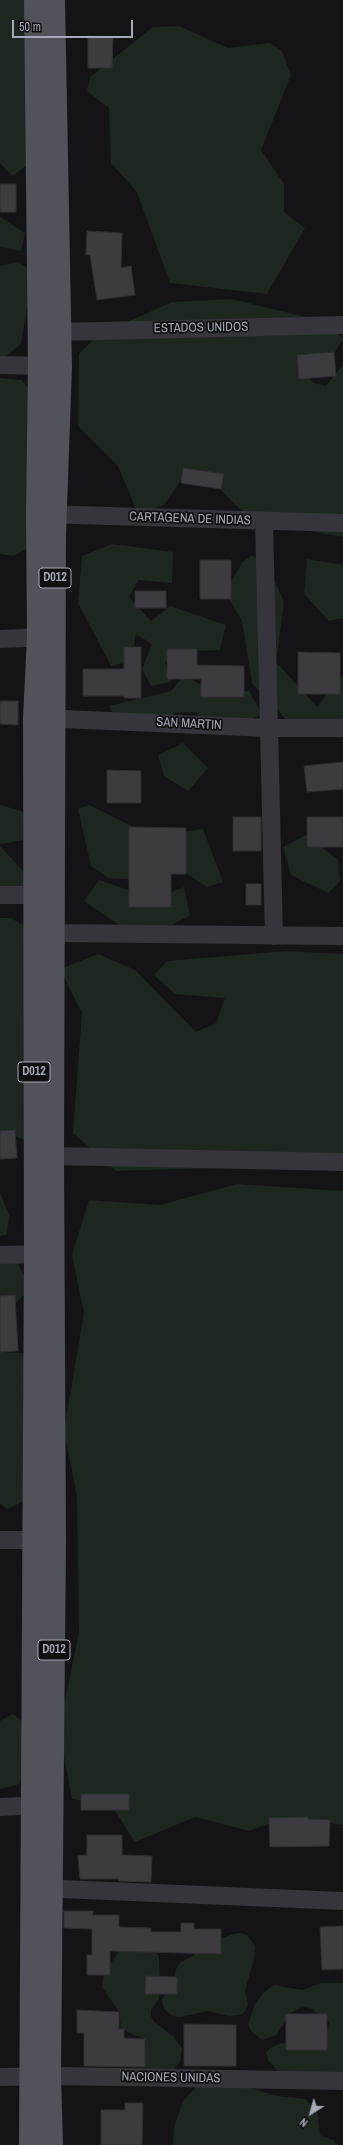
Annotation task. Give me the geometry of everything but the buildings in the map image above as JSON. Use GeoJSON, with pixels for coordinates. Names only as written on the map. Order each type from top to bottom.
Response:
{"type":"FeatureCollection","features":[{"type":"Feature","properties":{"kind":"main road","name":"D012"},"geometry":{"type":"LineString","coordinates":[[30,2145],[41,2076],[53,1889],[43,1805],[33,1540],[44,1254],[53,1156],[56,718],[47,637],[46,514],[50,366],[35,0]]}},
{"type":"Feature","properties":{"kind":"main road","name":"D012"},"geometry":{"type":"LineString","coordinates":[[50,366],[60,332],[54,0]]}},
{"type":"Feature","properties":{"kind":"main road","name":"D012"},"geometry":{"type":"LineString","coordinates":[[47,637],[34,718],[34,896],[44,1254],[55,1540],[43,1805],[31,1888],[41,2076],[52,2145]]}},
{"type":"Feature","properties":{"kind":"street","name":"ESTADOS UNIDOS"},"geometry":{"type":"LineString","coordinates":[[60,332],[343,325]]}},
{"type":"Feature","properties":{"kind":"street"},"geometry":{"type":"LineString","coordinates":[[0,365],[50,366]]}},
{"type":"Feature","properties":{"kind":"street","name":"CARTAGENA DE INDIAS"},"geometry":{"type":"LineString","coordinates":[[46,514],[343,523]]}},
{"type":"Feature","properties":{"kind":"street"},"geometry":{"type":"LineString","coordinates":[[264,521],[274,936]]}},
{"type":"Feature","properties":{"kind":"street"},"geometry":{"type":"LineString","coordinates":[[0,639],[47,637]]}},
{"type":"Feature","properties":{"kind":"street","name":"SAN MARTIN"},"geometry":{"type":"LineString","coordinates":[[34,718],[268,728],[343,728]]}},
{"type":"Feature","properties":{"kind":"street"},"geometry":{"type":"LineString","coordinates":[[0,895],[34,896]]}},
{"type":"Feature","properties":{"kind":"street"},"geometry":{"type":"LineString","coordinates":[[54,933],[343,936]]}},
{"type":"Feature","properties":{"kind":"street"},"geometry":{"type":"LineString","coordinates":[[53,1156],[343,1162]]}},
{"type":"Feature","properties":{"kind":"street"},"geometry":{"type":"LineString","coordinates":[[0,1255],[44,1254]]}},
{"type":"Feature","properties":{"kind":"street"},"geometry":{"type":"LineString","coordinates":[[0,1540],[55,1540]]}},
{"type":"Feature","properties":{"kind":"street"},"geometry":{"type":"LineString","coordinates":[[0,1807],[43,1805]]}},
{"type":"Feature","properties":{"kind":"street"},"geometry":{"type":"LineString","coordinates":[[31,1888],[343,1901]]}},
{"type":"Feature","properties":{"kind":"street","name":"NACIONES UNIDAS"},"geometry":{"type":"LineString","coordinates":[[0,2077],[41,2076],[343,2081]]}},
{"type":"Feature","properties":{"kind":"shaded area"},"geometry":{"type":"Polygon","coordinates":[[[0,0],[40,0],[40,8],[23,30],[38,47],[40,156],[12,176],[0,163],[0,0]]]}},
{"type":"Feature","properties":{"kind":"shaded area"},"geometry":{"type":"Polygon","coordinates":[[[179,26],[228,48],[270,43],[282,51],[291,75],[261,150],[284,184],[284,212],[305,228],[267,294],[170,283],[137,192],[111,163],[109,108],[87,91],[90,77],[153,27],[179,26]]]}},
{"type":"Feature","properties":{"kind":"shaded area"},"geometry":{"type":"Polygon","coordinates":[[[0,217],[25,233],[21,251],[0,247],[0,217]]]}},
{"type":"Feature","properties":{"kind":"shaded area"},"geometry":{"type":"Polygon","coordinates":[[[18,262],[33,272],[21,344],[0,361],[0,266],[18,262]]]}},
{"type":"Feature","properties":{"kind":"shaded area"},"geometry":{"type":"Polygon","coordinates":[[[231,299],[323,321],[343,338],[331,359],[303,361],[313,383],[326,386],[343,365],[343,537],[251,520],[213,482],[184,476],[164,505],[138,514],[118,466],[78,426],[79,354],[98,335],[172,302],[231,299]]]}},
{"type":"Feature","properties":{"kind":"shaded area"},"geometry":{"type":"Polygon","coordinates":[[[0,378],[22,380],[34,395],[44,540],[13,556],[0,554],[0,378]]]}},
{"type":"Feature","properties":{"kind":"shaded area"},"geometry":{"type":"Polygon","coordinates":[[[112,544],[173,552],[172,583],[138,580],[129,597],[151,621],[170,606],[226,625],[220,650],[173,652],[165,663],[171,682],[151,686],[142,669],[152,644],[136,634],[132,661],[111,666],[78,603],[82,556],[112,544]]]}},
{"type":"Feature","properties":{"kind":"shaded area"},"geometry":{"type":"Polygon","coordinates":[[[252,555],[268,566],[284,602],[276,662],[317,707],[340,676],[343,677],[343,734],[298,732],[252,683],[242,621],[225,592],[242,563],[252,555]]]}},
{"type":"Feature","properties":{"kind":"shaded area"},"geometry":{"type":"Polygon","coordinates":[[[307,559],[343,565],[343,618],[329,621],[304,594],[307,559]]]}},
{"type":"Feature","properties":{"kind":"shaded area"},"geometry":{"type":"Polygon","coordinates":[[[184,675],[217,694],[249,691],[262,714],[220,736],[195,712],[175,713],[157,732],[118,723],[109,706],[171,691],[184,675]]]}},
{"type":"Feature","properties":{"kind":"shaded area"},"geometry":{"type":"Polygon","coordinates":[[[183,743],[208,768],[188,791],[164,776],[158,755],[183,743]]]}},
{"type":"Feature","properties":{"kind":"shaded area"},"geometry":{"type":"Polygon","coordinates":[[[0,805],[36,815],[36,838],[0,844],[0,805]]]}},
{"type":"Feature","properties":{"kind":"shaded area"},"geometry":{"type":"Polygon","coordinates":[[[89,805],[140,830],[147,880],[109,878],[91,866],[78,809],[89,805]]]}},
{"type":"Feature","properties":{"kind":"shaded area"},"geometry":{"type":"Polygon","coordinates":[[[203,829],[223,882],[207,887],[178,868],[173,834],[203,829]]]}},
{"type":"Feature","properties":{"kind":"shaded area"},"geometry":{"type":"Polygon","coordinates":[[[306,835],[338,860],[340,881],[328,893],[291,875],[283,847],[306,835]]]}},
{"type":"Feature","properties":{"kind":"shaded area"},"geometry":{"type":"Polygon","coordinates":[[[0,846],[33,882],[0,901],[0,846]]]}},
{"type":"Feature","properties":{"kind":"shaded area"},"geometry":{"type":"Polygon","coordinates":[[[99,880],[155,899],[184,887],[190,916],[152,934],[131,933],[84,901],[99,880]]]}},
{"type":"Feature","properties":{"kind":"shaded area"},"geometry":{"type":"Polygon","coordinates":[[[0,918],[11,918],[38,934],[28,1141],[0,1131],[0,918]]]}},
{"type":"Feature","properties":{"kind":"shaded area"},"geometry":{"type":"Polygon","coordinates":[[[286,951],[343,954],[343,1169],[303,1165],[116,1171],[73,1133],[82,1013],[60,969],[98,954],[135,970],[196,1032],[216,1023],[225,998],[175,994],[154,975],[167,961],[286,951]]]}},
{"type":"Feature","properties":{"kind":"shaded area"},"geometry":{"type":"Polygon","coordinates":[[[237,1184],[343,1191],[343,1825],[286,1817],[249,1831],[195,1817],[135,1842],[112,1806],[72,1799],[59,1730],[79,1632],[77,1497],[64,1430],[84,1313],[72,1255],[89,1200],[160,1205],[237,1184]]]}},
{"type":"Feature","properties":{"kind":"shaded area"},"geometry":{"type":"Polygon","coordinates":[[[0,1193],[9,1215],[7,1234],[0,1236],[0,1193]]]}},
{"type":"Feature","properties":{"kind":"shaded area"},"geometry":{"type":"Polygon","coordinates":[[[0,1257],[14,1257],[31,1288],[0,1318],[0,1257]]]}},
{"type":"Feature","properties":{"kind":"shaded area"},"geometry":{"type":"Polygon","coordinates":[[[0,1352],[22,1353],[37,1373],[31,1498],[7,1509],[0,1503],[0,1352]]]}},
{"type":"Feature","properties":{"kind":"shaded area"},"geometry":{"type":"Polygon","coordinates":[[[13,1714],[33,1731],[19,1784],[0,1789],[0,1721],[13,1714]]]}},
{"type":"Feature","properties":{"kind":"shaded area"},"geometry":{"type":"Polygon","coordinates":[[[240,1933],[247,1935],[255,1946],[254,1959],[245,1991],[248,2004],[246,2010],[241,2015],[229,2016],[208,2011],[180,2017],[173,2016],[167,2012],[163,2006],[162,1999],[173,1980],[177,1967],[181,1962],[193,1956],[202,1946],[233,1934],[240,1933]]]}},
{"type":"Feature","properties":{"kind":"shaded area"},"geometry":{"type":"Polygon","coordinates":[[[156,1950],[159,1956],[159,1999],[151,2010],[151,2016],[154,2022],[174,2037],[182,2048],[180,2062],[171,2073],[148,2073],[144,2067],[143,2060],[146,2046],[145,2039],[129,2033],[121,2028],[119,2012],[102,1987],[104,1974],[119,1951],[156,1950]]]}},
{"type":"Feature","properties":{"kind":"shaded area"},"geometry":{"type":"Polygon","coordinates":[[[321,1983],[343,1983],[343,2075],[285,2072],[277,2070],[268,2060],[266,2053],[270,2048],[282,2043],[301,2046],[320,2040],[328,2029],[329,2022],[312,2009],[304,2007],[291,2013],[276,2035],[262,2040],[251,2031],[248,2024],[255,2004],[263,1993],[274,1985],[302,1990],[321,1983]]]}},
{"type":"Feature","properties":{"kind":"shaded area"},"geometry":{"type":"Polygon","coordinates":[[[197,2086],[244,2086],[277,2096],[305,2099],[315,2108],[318,2114],[320,2135],[333,2140],[338,2145],[173,2145],[174,2127],[183,2101],[197,2086]]]}}]}
